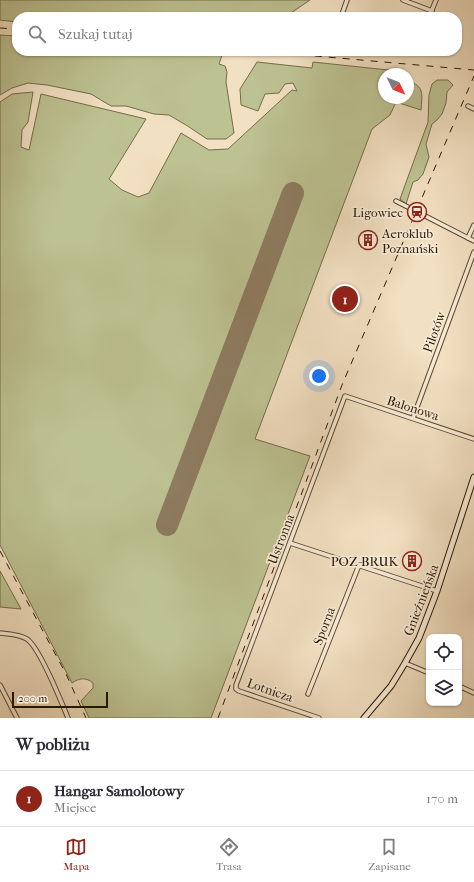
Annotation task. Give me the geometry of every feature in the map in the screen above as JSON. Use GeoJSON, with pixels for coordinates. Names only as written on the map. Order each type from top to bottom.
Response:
{"type":"FeatureCollection","features":[{"type":"Feature","properties":{"kind":"main road","name":"Gnieźnieńska"},"geometry":{"type":"LineString","coordinates":[[364,718],[387,691],[406,663],[425,624],[474,477]]}},
{"type":"Feature","properties":{"kind":"street"},"geometry":{"type":"LineString","coordinates":[[343,12],[347,0]]}},
{"type":"Feature","properties":{"kind":"street"},"geometry":{"type":"LineString","coordinates":[[403,0],[432,11],[436,0]]}},
{"type":"Feature","properties":{"kind":"street"},"geometry":{"type":"LineString","coordinates":[[468,106],[474,109]]}},
{"type":"Feature","properties":{"kind":"street"},"geometry":{"type":"LineString","coordinates":[[396,201],[474,241]]}},
{"type":"Feature","properties":{"kind":"street"},"geometry":{"type":"LineString","coordinates":[[468,238],[474,225]]}},
{"type":"Feature","properties":{"kind":"street","name":"Pilotów"},"geometry":{"type":"LineString","coordinates":[[413,418],[474,252]]}},
{"type":"Feature","properties":{"kind":"street","name":"Balonowa"},"geometry":{"type":"LineString","coordinates":[[345,396],[474,439]]}},
{"type":"Feature","properties":{"kind":"street","name":"Ustronna"},"geometry":{"type":"LineString","coordinates":[[236,689],[236,685],[345,396]]}},
{"type":"Feature","properties":{"kind":"street"},"geometry":{"type":"LineString","coordinates":[[290,543],[437,591]]}},
{"type":"Feature","properties":{"kind":"street","name":"Sporna"},"geometry":{"type":"LineString","coordinates":[[308,694],[359,565]]}},
{"type":"Feature","properties":{"kind":"street"},"geometry":{"type":"LineString","coordinates":[[0,633],[22,637],[35,647],[68,718]]}},
{"type":"Feature","properties":{"kind":"street"},"geometry":{"type":"LineString","coordinates":[[406,663],[426,672]]}},
{"type":"Feature","properties":{"kind":"street"},"geometry":{"type":"LineString","coordinates":[[0,685],[17,718]]}},
{"type":"Feature","properties":{"kind":"street"},"geometry":{"type":"LineString","coordinates":[[462,687],[474,693]]}},
{"type":"Feature","properties":{"kind":"street","name":"Lotnicza"},"geometry":{"type":"LineString","coordinates":[[236,689],[319,718]]}},
{"type":"Feature","properties":{"kind":"green space"},"geometry":{"type":"Polygon","coordinates":[[[0,0],[310,0],[292,12],[12,12],[12,21],[0,20],[0,0]]]}},
{"type":"Feature","properties":{"kind":"green space"},"geometry":{"type":"Polygon","coordinates":[[[0,35],[12,36],[12,56],[222,56],[219,64],[225,66],[227,72],[226,82],[234,133],[226,139],[207,139],[169,115],[154,114],[126,106],[111,106],[91,94],[47,85],[28,83],[12,88],[0,95],[0,35]]]}},
{"type":"Feature","properties":{"kind":"green space"},"geometry":{"type":"Polygon","coordinates":[[[257,62],[312,68],[313,62],[378,69],[378,104],[395,104],[390,115],[372,129],[255,439],[310,456],[211,718],[89,718],[81,701],[93,688],[93,683],[82,679],[72,683],[0,545],[0,102],[12,94],[33,92],[28,122],[22,130],[21,147],[29,150],[41,94],[146,119],[109,179],[122,190],[138,197],[149,193],[181,133],[209,150],[228,149],[292,90],[297,91],[293,83],[285,84],[279,93],[265,94],[258,111],[241,105],[240,89],[257,62]]]}},
{"type":"Feature","properties":{"kind":"green space"},"geometry":{"type":"Polygon","coordinates":[[[437,80],[448,80],[453,85],[447,92],[446,103],[442,114],[432,124],[426,144],[429,157],[423,174],[418,180],[413,182],[406,204],[400,199],[428,122],[429,95],[432,84],[437,80]]]}},
{"type":"Feature","properties":{"kind":"green space"},"geometry":{"type":"Polygon","coordinates":[[[414,84],[420,88],[422,96],[421,110],[402,104],[414,104],[414,84]]]}},
{"type":"Feature","properties":{"kind":"green space"},"geometry":{"type":"Polygon","coordinates":[[[0,571],[21,609],[0,607],[0,571]]]}},
{"type":"Feature","properties":{"kind":"runway"},"geometry":{"type":"LineString","coordinates":[[167,525],[293,193]]}},
{"type":"Feature","properties":{"kind":"railway"},"geometry":{"type":"LineString","coordinates":[[0,28],[12,29]]}},
{"type":"Feature","properties":{"kind":"railway"},"geometry":{"type":"LineString","coordinates":[[316,56],[474,70]]}},
{"type":"Feature","properties":{"kind":"railway"},"geometry":{"type":"LineString","coordinates":[[218,718],[342,385],[474,76]]}},
{"type":"Feature","properties":{"kind":"railway"},"geometry":{"type":"LineString","coordinates":[[0,551],[66,674],[86,718]]}},
{"type":"Feature","properties":{"kind":"place","name":"Ligowiec"},"geometry":{"type":"Point","coordinates":[417,212]}},
{"type":"Feature","properties":{"kind":"place","name":"Aeroklub Poznański"},"geometry":{"type":"Point","coordinates":[368,240]}},
{"type":"Feature","properties":{"kind":"place","name":"Hangar Samolotowy"},"geometry":{"type":"Point","coordinates":[345,299]}},
{"type":"Feature","properties":{"kind":"place","name":"POZ-BRUK"},"geometry":{"type":"Point","coordinates":[412,561]}}]}
